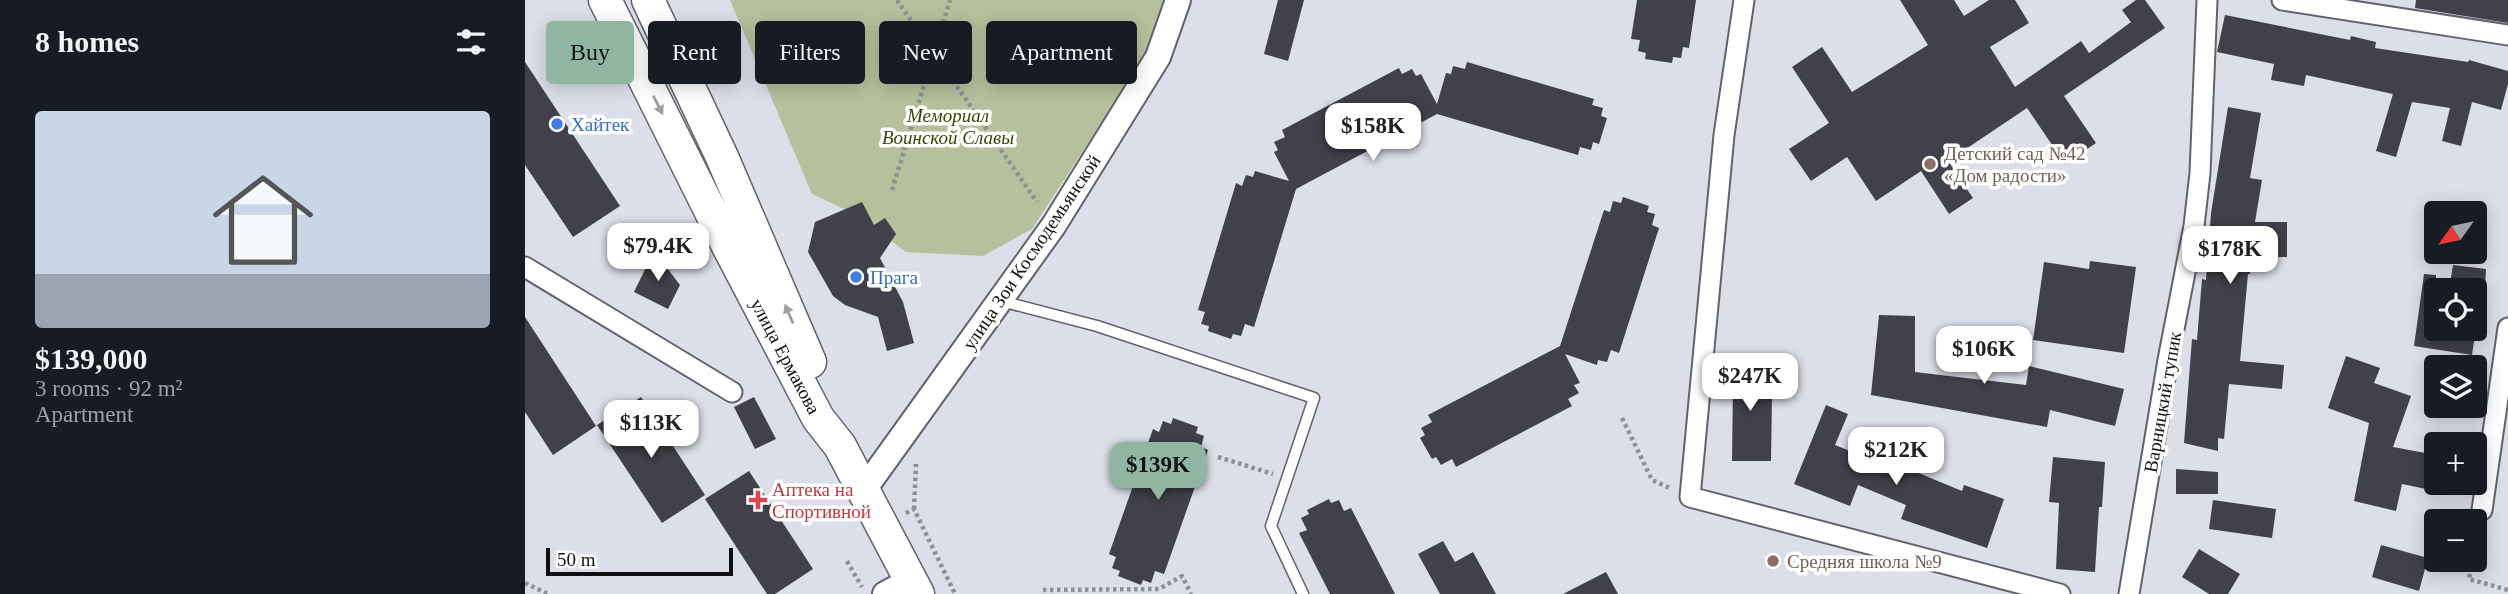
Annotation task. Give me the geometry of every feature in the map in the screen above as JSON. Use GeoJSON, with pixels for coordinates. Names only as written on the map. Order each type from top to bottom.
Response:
{"type":"FeatureCollection","features":[{"type":"Feature","properties":{"kind":"main road","name":"улица Ермакова"},"geometry":{"type":"LineString","coordinates":[[605,0],[728,246],[812,405],[840,446],[863,491],[905,589]]}},
{"type":"Feature","properties":{"kind":"main road","name":"улица Ермакова"},"geometry":{"type":"LineString","coordinates":[[648,0],[722,157],[832,412],[840,446]]}},
{"type":"Feature","properties":{"kind":"street","name":"улица Зои Космодемьянской"},"geometry":{"type":"LineString","coordinates":[[863,491],[1054,225],[1158,57],[1178,0]]}},
{"type":"Feature","properties":{"kind":"street"},"geometry":{"type":"LineString","coordinates":[[1744,0],[1724,135],[1690,497],[2060,594]]}},
{"type":"Feature","properties":{"kind":"street","name":"Варницкий тупик"},"geometry":{"type":"LineString","coordinates":[[2129,594],[2168,360],[2194,226],[2200,173],[2207,0]]}},
{"type":"Feature","properties":{"kind":"street"},"geometry":{"type":"LineString","coordinates":[[2282,0],[2508,35]]}},
{"type":"Feature","properties":{"kind":"street"},"geometry":{"type":"LineString","coordinates":[[525,267],[732,392]]}},
{"type":"Feature","properties":{"kind":"street"},"geometry":{"type":"LineString","coordinates":[[2482,509],[2508,328]]}},
{"type":"Feature","properties":{"kind":"lane"},"geometry":{"type":"LineString","coordinates":[[1001,301],[1097,326],[1314,398],[1271,526],[1303,594]]}},
{"type":"Feature","properties":{"kind":"path"},"geometry":{"type":"LineString","coordinates":[[897,0],[911,21]]}},
{"type":"Feature","properties":{"kind":"path"},"geometry":{"type":"LineString","coordinates":[[943,21],[950,0]]}},
{"type":"Feature","properties":{"kind":"path"},"geometry":{"type":"LineString","coordinates":[[892,190],[923,84]]}},
{"type":"Feature","properties":{"kind":"path"},"geometry":{"type":"LineString","coordinates":[[954,84],[1037,202]]}},
{"type":"Feature","properties":{"kind":"path"},"geometry":{"type":"LineString","coordinates":[[1622,418],[1652,480],[1690,497]]}},
{"type":"Feature","properties":{"kind":"path"},"geometry":{"type":"LineString","coordinates":[[1219,457],[1287,478]]}},
{"type":"Feature","properties":{"kind":"path"},"geometry":{"type":"LineString","coordinates":[[914,509],[916,464]]}},
{"type":"Feature","properties":{"kind":"path"},"geometry":{"type":"LineString","coordinates":[[847,561],[866,594]]}},
{"type":"Feature","properties":{"kind":"path"},"geometry":{"type":"LineString","coordinates":[[2470,572],[2469,579],[2508,590]]}},
{"type":"Feature","properties":{"kind":"path"},"geometry":{"type":"LineString","coordinates":[[1042,590],[1159,589],[1182,576],[1191,594]]}},
{"type":"Feature","properties":{"kind":"path"},"geometry":{"type":"LineString","coordinates":[[525,583],[548,594]]}},
{"type":"Feature","properties":{"kind":"green space","name":"Мемориал Воинской Славы"},"geometry":{"type":"Polygon","coordinates":[[[730,0],[1163,0],[1152,45],[1137,68],[1137,21],[986,21],[986,84],[1127,84],[1032,229],[983,256],[906,252],[859,216],[812,194],[766,84],[865,84],[865,21],[755,21],[755,59],[730,0]]]}},
{"type":"Feature","properties":{"kind":"building"},"geometry":{"type":"Polygon","coordinates":[[[1278,0],[1304,0],[1288,61],[1264,54],[1278,0]]]}},
{"type":"Feature","properties":{"kind":"building"},"geometry":{"type":"Polygon","coordinates":[[[1637,0],[1696,0],[1689,48],[1683,47],[1681,58],[1673,57],[1672,63],[1645,59],[1646,53],[1638,51],[1640,40],[1631,39],[1637,0]]]}},
{"type":"Feature","properties":{"kind":"building"},"geometry":{"type":"Polygon","coordinates":[[[1900,0],[1954,0],[1964,16],[1989,0],[2015,0],[2029,23],[1990,47],[2015,87],[2081,41],[2089,53],[2131,22],[2122,10],[2136,0],[2145,0],[2165,28],[2064,96],[2096,143],[2065,164],[2027,108],[1948,161],[1973,198],[1949,214],[1921,171],[1876,201],[1847,157],[1811,181],[1789,149],[1829,123],[1792,67],[1822,47],[1852,92],[1928,45],[1900,0]]]}},
{"type":"Feature","properties":{"kind":"building"},"geometry":{"type":"Polygon","coordinates":[[[2416,0],[2508,0],[2508,23],[2415,8],[2416,0]]]}},
{"type":"Feature","properties":{"kind":"building"},"geometry":{"type":"Polygon","coordinates":[[[2225,15],[2350,40],[2351,36],[2376,42],[2375,48],[2468,62],[2469,60],[2508,71],[2508,84],[2501,110],[2472,102],[2461,146],[2442,141],[2450,108],[2412,102],[2396,157],[2376,151],[2393,94],[2306,75],[2304,86],[2271,80],[2274,64],[2217,52],[2225,15]]]}},
{"type":"Feature","properties":{"kind":"building"},"geometry":{"type":"Polygon","coordinates":[[[525,62],[620,206],[573,237],[525,165],[525,62]]]}},
{"type":"Feature","properties":{"kind":"building"},"geometry":{"type":"Polygon","coordinates":[[[1467,62],[1594,99],[1592,105],[1603,108],[1601,116],[1607,118],[1599,144],[1593,142],[1591,150],[1580,147],[1578,155],[1437,114],[1296,189],[1254,327],[1245,324],[1241,336],[1233,334],[1231,339],[1208,331],[1209,326],[1201,324],[1205,312],[1198,310],[1236,183],[1242,186],[1246,175],[1253,177],[1255,171],[1289,181],[1274,152],[1278,150],[1274,142],[1285,137],[1282,130],[1399,68],[1402,74],[1412,69],[1416,76],[1421,74],[1437,104],[1446,73],[1451,74],[1453,66],[1465,69],[1467,62]]]}},
{"type":"Feature","properties":{"kind":"building"},"geometry":{"type":"Polygon","coordinates":[[[2228,107],[2261,113],[2250,178],[2262,180],[2255,222],[2287,222],[2287,257],[2251,257],[2240,361],[2284,365],[2282,389],[2229,384],[2224,439],[2218,438],[2218,451],[2184,443],[2192,339],[2197,340],[2202,279],[2206,280],[2211,213],[2228,107]]]}},
{"type":"Feature","properties":{"kind":"building"},"geometry":{"type":"Polygon","coordinates":[[[1623,197],[1649,206],[1647,212],[1655,214],[1652,225],[1659,228],[1619,353],[1611,350],[1607,362],[1598,360],[1597,365],[1565,354],[1580,383],[1574,385],[1579,393],[1568,399],[1572,406],[1456,467],[1452,459],[1441,465],[1436,457],[1432,459],[1420,438],[1425,435],[1421,428],[1432,422],[1428,415],[1560,346],[1604,210],[1610,212],[1613,201],[1621,203],[1623,197]]]}},
{"type":"Feature","properties":{"kind":"building","name":"Прага"},"geometry":{"type":"Polygon","coordinates":[[[862,202],[874,225],[885,218],[896,234],[880,258],[903,302],[914,343],[887,351],[878,317],[845,305],[833,296],[808,252],[815,222],[862,202]]]}},
{"type":"Feature","properties":{"kind":"building"},"geometry":{"type":"Polygon","coordinates":[[[654,251],[680,285],[668,309],[634,292],[654,251]]]}},
{"type":"Feature","properties":{"kind":"building"},"geometry":{"type":"Polygon","coordinates":[[[2090,261],[2136,267],[2124,353],[2033,340],[2044,262],[2089,269],[2090,261]]]}},
{"type":"Feature","properties":{"kind":"building"},"geometry":{"type":"Polygon","coordinates":[[[2453,265],[2486,269],[2486,278],[2451,278],[2453,265]]]}},
{"type":"Feature","properties":{"kind":"building"},"geometry":{"type":"Polygon","coordinates":[[[2424,274],[2436,275],[2436,278],[2424,278],[2424,341],[2474,341],[2472,355],[2414,346],[2424,274]]]}},
{"type":"Feature","properties":{"kind":"building"},"geometry":{"type":"Polygon","coordinates":[[[1879,315],[1915,316],[1915,372],[2026,385],[2029,366],[2124,389],[2115,426],[2050,410],[2047,427],[1871,395],[1879,315]]]}},
{"type":"Feature","properties":{"kind":"building"},"geometry":{"type":"Polygon","coordinates":[[[525,317],[596,426],[553,455],[525,412],[525,317]]]}},
{"type":"Feature","properties":{"kind":"building"},"geometry":{"type":"Polygon","coordinates":[[[2346,356],[2380,368],[2374,383],[2411,396],[2393,447],[2424,453],[2424,489],[2402,484],[2396,511],[2354,501],[2369,423],[2328,408],[2346,356]]]}},
{"type":"Feature","properties":{"kind":"building"},"geometry":{"type":"Polygon","coordinates":[[[1726,360],[1765,366],[1760,395],[1772,396],[1771,461],[1732,461],[1733,383],[1723,381],[1726,360]]]}},
{"type":"Feature","properties":{"kind":"building"},"geometry":{"type":"Polygon","coordinates":[[[641,397],[705,495],[662,523],[597,425],[641,397]]]}},
{"type":"Feature","properties":{"kind":"building"},"geometry":{"type":"Polygon","coordinates":[[[754,397],[776,439],[755,449],[734,407],[754,397]]]}},
{"type":"Feature","properties":{"kind":"building"},"geometry":{"type":"Polygon","coordinates":[[[1826,405],[1848,414],[1835,445],[1902,472],[1904,467],[1962,491],[1964,485],[2004,499],[1987,548],[1901,519],[1906,505],[1858,485],[1850,506],[1794,484],[1826,405]]]}},
{"type":"Feature","properties":{"kind":"building"},"geometry":{"type":"Polygon","coordinates":[[[1173,418],[1198,427],[1196,433],[1204,436],[1201,447],[1208,450],[1164,574],[1155,571],[1151,583],[1143,580],[1141,585],[1118,576],[1120,571],[1112,568],[1116,557],[1109,554],[1153,429],[1159,432],[1163,421],[1171,424],[1173,418]]]}},
{"type":"Feature","properties":{"kind":"building"},"geometry":{"type":"Polygon","coordinates":[[[2053,457],[2105,462],[2095,572],[2056,569],[2059,503],[2049,502],[2053,457]]]}},
{"type":"Feature","properties":{"kind":"building"},"geometry":{"type":"Polygon","coordinates":[[[2176,469],[2218,472],[2218,494],[2176,494],[2176,469]]]}},
{"type":"Feature","properties":{"kind":"building"},"geometry":{"type":"Polygon","coordinates":[[[749,471],[813,569],[775,594],[767,594],[705,499],[749,471]]]}},
{"type":"Feature","properties":{"kind":"building"},"geometry":{"type":"Polygon","coordinates":[[[1329,499],[1331,503],[1339,500],[1344,511],[1351,508],[1395,594],[1330,594],[1299,533],[1307,530],[1301,518],[1309,514],[1307,510],[1329,499]]]}},
{"type":"Feature","properties":{"kind":"building"},"geometry":{"type":"Polygon","coordinates":[[[2213,500],[2276,509],[2272,538],[2209,529],[2213,500]]]}},
{"type":"Feature","properties":{"kind":"building"},"geometry":{"type":"Polygon","coordinates":[[[1443,541],[1455,562],[1473,552],[1496,594],[1440,594],[1418,554],[1443,541]]]}},
{"type":"Feature","properties":{"kind":"building"},"geometry":{"type":"Polygon","coordinates":[[[2381,545],[2424,557],[2424,572],[2419,591],[2372,577],[2381,545]]]}},
{"type":"Feature","properties":{"kind":"building"},"geometry":{"type":"Polygon","coordinates":[[[2199,549],[2240,574],[2228,594],[2209,594],[2182,577],[2199,549]]]}},
{"type":"Feature","properties":{"kind":"building"},"geometry":{"type":"Polygon","coordinates":[[[1606,572],[1618,594],[1563,594],[1606,572]]]}},
{"type":"Feature","properties":{"kind":"place","name":"Хайтек"},"geometry":{"type":"Point","coordinates":[557,124]}},
{"type":"Feature","properties":{"kind":"place","name":"Детский сад №42 «Дом радости»"},"geometry":{"type":"Point","coordinates":[1930,164]}},
{"type":"Feature","properties":{"kind":"place","name":"Прага"},"geometry":{"type":"Point","coordinates":[856,277]}},
{"type":"Feature","properties":{"kind":"place","name":"Аптека на Спортивной"},"geometry":{"type":"Point","coordinates":[758,500]}},
{"type":"Feature","properties":{"kind":"place","name":"Средняя школа №9"},"geometry":{"type":"Point","coordinates":[1773,561]}}]}
